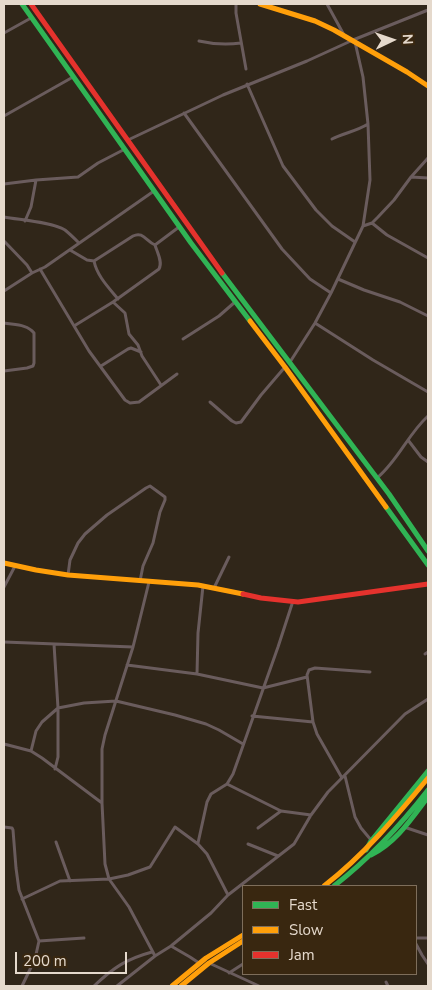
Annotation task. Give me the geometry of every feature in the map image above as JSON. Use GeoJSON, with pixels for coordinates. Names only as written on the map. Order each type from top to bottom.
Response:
{"type":"FeatureCollection","features":[{"type":"Feature","properties":{"kind":"main road"},"geometry":{"type":"LineString","coordinates":[[22,4],[179,226],[289,363],[377,478],[428,551]]}},
{"type":"Feature","properties":{"kind":"main road"},"geometry":{"type":"LineString","coordinates":[[31,4],[285,367],[428,565]]}},
{"type":"Feature","properties":{"kind":"main road"},"geometry":{"type":"LineString","coordinates":[[260,4],[315,21],[344,35],[428,86]]}},
{"type":"Feature","properties":{"kind":"main road"},"geometry":{"type":"LineString","coordinates":[[4,563],[68,575],[203,586],[261,598],[293,602],[313,601],[428,584]]}},
{"type":"Feature","properties":{"kind":"main road"},"geometry":{"type":"LineString","coordinates":[[366,850],[371,840],[428,771]]}},
{"type":"Feature","properties":{"kind":"main road"},"geometry":{"type":"LineString","coordinates":[[325,885],[349,867],[366,850],[397,817],[428,778]]}},
{"type":"Feature","properties":{"kind":"main road"},"geometry":{"type":"LineString","coordinates":[[335,885],[371,855],[428,790]]}},
{"type":"Feature","properties":{"kind":"main road"},"geometry":{"type":"LineString","coordinates":[[371,855],[383,850],[428,797]]}},
{"type":"Feature","properties":{"kind":"main road"},"geometry":{"type":"LineString","coordinates":[[172,986],[211,954],[242,936]]}},
{"type":"Feature","properties":{"kind":"main road"},"geometry":{"type":"LineString","coordinates":[[181,986],[209,963],[242,943]]}},
{"type":"Feature","properties":{"kind":"street"},"geometry":{"type":"LineString","coordinates":[[236,4],[246,69]]}},
{"type":"Feature","properties":{"kind":"street"},"geometry":{"type":"LineString","coordinates":[[327,4],[344,35]]}},
{"type":"Feature","properties":{"kind":"street"},"geometry":{"type":"LineString","coordinates":[[127,140],[247,84],[428,10]]}},
{"type":"Feature","properties":{"kind":"street"},"geometry":{"type":"LineString","coordinates":[[4,33],[32,18]]}},
{"type":"Feature","properties":{"kind":"street"},"geometry":{"type":"LineString","coordinates":[[289,363],[331,293],[364,226],[370,180],[368,124],[364,77],[354,41]]}},
{"type":"Feature","properties":{"kind":"street"},"geometry":{"type":"LineString","coordinates":[[199,42],[213,44],[241,43]]}},
{"type":"Feature","properties":{"kind":"street"},"geometry":{"type":"LineString","coordinates":[[4,116],[74,77]]}},
{"type":"Feature","properties":{"kind":"street"},"geometry":{"type":"LineString","coordinates":[[247,84],[283,166],[316,210],[332,226],[356,242]]}},
{"type":"Feature","properties":{"kind":"street"},"geometry":{"type":"LineString","coordinates":[[184,113],[282,249],[310,279],[331,293]]}},
{"type":"Feature","properties":{"kind":"street"},"geometry":{"type":"LineString","coordinates":[[332,139],[342,133],[368,124]]}},
{"type":"Feature","properties":{"kind":"street"},"geometry":{"type":"LineString","coordinates":[[4,184],[78,177],[125,149]]}},
{"type":"Feature","properties":{"kind":"street"},"geometry":{"type":"LineString","coordinates":[[364,226],[372,223],[394,200],[428,158]]}},
{"type":"Feature","properties":{"kind":"street"},"geometry":{"type":"LineString","coordinates":[[411,177],[428,178]]}},
{"type":"Feature","properties":{"kind":"street"},"geometry":{"type":"LineString","coordinates":[[25,220],[31,207],[36,180]]}},
{"type":"Feature","properties":{"kind":"street"},"geometry":{"type":"LineString","coordinates":[[4,291],[45,267],[154,191]]}},
{"type":"Feature","properties":{"kind":"street"},"geometry":{"type":"LineString","coordinates":[[4,217],[60,228],[79,243]]}},
{"type":"Feature","properties":{"kind":"street"},"geometry":{"type":"LineString","coordinates":[[372,223],[387,235],[428,258]]}},
{"type":"Feature","properties":{"kind":"street"},"geometry":{"type":"LineString","coordinates":[[155,245],[179,226]]}},
{"type":"Feature","properties":{"kind":"street"},"geometry":{"type":"LineString","coordinates":[[70,250],[87,260],[94,261],[136,234],[143,235],[155,245],[160,261],[159,269],[118,299],[74,326]]}},
{"type":"Feature","properties":{"kind":"street"},"geometry":{"type":"LineString","coordinates":[[4,241],[27,265],[32,273]]}},
{"type":"Feature","properties":{"kind":"street"},"geometry":{"type":"LineString","coordinates":[[94,261],[100,276],[118,299]]}},
{"type":"Feature","properties":{"kind":"street"},"geometry":{"type":"LineString","coordinates":[[40,269],[89,351],[125,400],[130,404],[139,402],[177,374]]}},
{"type":"Feature","properties":{"kind":"street"},"geometry":{"type":"LineString","coordinates":[[338,279],[400,302],[428,316]]}},
{"type":"Feature","properties":{"kind":"street"},"geometry":{"type":"LineString","coordinates":[[183,340],[219,316],[238,300]]}},
{"type":"Feature","properties":{"kind":"street"},"geometry":{"type":"LineString","coordinates":[[113,302],[125,313],[129,334],[138,345],[161,385]]}},
{"type":"Feature","properties":{"kind":"street"},"geometry":{"type":"LineString","coordinates":[[4,323],[21,325],[34,333],[33,366],[4,371]]}},
{"type":"Feature","properties":{"kind":"street"},"geometry":{"type":"LineString","coordinates":[[314,323],[428,392]]}},
{"type":"Feature","properties":{"kind":"street"},"geometry":{"type":"LineString","coordinates":[[101,366],[128,349],[131,348],[141,352]]}},
{"type":"Feature","properties":{"kind":"street"},"geometry":{"type":"LineString","coordinates":[[210,402],[232,421],[236,423],[241,422],[285,367]]}},
{"type":"Feature","properties":{"kind":"street"},"geometry":{"type":"LineString","coordinates":[[377,478],[396,458],[428,416]]}},
{"type":"Feature","properties":{"kind":"street"},"geometry":{"type":"LineString","coordinates":[[408,440],[421,457],[428,462]]}},
{"type":"Feature","properties":{"kind":"street"},"geometry":{"type":"LineString","coordinates":[[68,575],[70,560],[78,543],[85,534],[107,515],[150,486],[165,497],[165,500],[160,512],[153,543],[143,566],[140,581]]}},
{"type":"Feature","properties":{"kind":"street"},"geometry":{"type":"LineString","coordinates":[[214,588],[229,557]]}},
{"type":"Feature","properties":{"kind":"street"},"geometry":{"type":"LineString","coordinates":[[4,587],[16,566]]}},
{"type":"Feature","properties":{"kind":"street"},"geometry":{"type":"LineString","coordinates":[[149,582],[133,647],[102,749],[102,803],[105,864],[109,880],[129,907],[155,956]]}},
{"type":"Feature","properties":{"kind":"street"},"geometry":{"type":"LineString","coordinates":[[197,674],[198,633],[203,586]]}},
{"type":"Feature","properties":{"kind":"street"},"geometry":{"type":"LineString","coordinates":[[198,844],[207,802],[211,794],[227,784],[233,774],[293,602]]}},
{"type":"Feature","properties":{"kind":"street"},"geometry":{"type":"LineString","coordinates":[[4,642],[133,647]]}},
{"type":"Feature","properties":{"kind":"street"},"geometry":{"type":"LineString","coordinates":[[54,644],[58,708],[58,757],[55,768]]}},
{"type":"Feature","properties":{"kind":"street"},"geometry":{"type":"LineString","coordinates":[[127,665],[197,674],[263,688],[307,677]]}},
{"type":"Feature","properties":{"kind":"street"},"geometry":{"type":"LineString","coordinates":[[370,672],[315,668],[309,670],[307,677],[313,722],[317,734],[344,777],[355,817],[371,840]]}},
{"type":"Feature","properties":{"kind":"street"},"geometry":{"type":"LineString","coordinates":[[117,986],[171,946],[211,913],[228,895],[295,842],[311,815],[328,792],[406,714],[428,698]]}},
{"type":"Feature","properties":{"kind":"street"},"geometry":{"type":"LineString","coordinates":[[30,751],[36,731],[42,722],[58,708],[84,703],[116,701],[206,724],[243,744]]}},
{"type":"Feature","properties":{"kind":"street"},"geometry":{"type":"LineString","coordinates":[[252,716],[313,722]]}},
{"type":"Feature","properties":{"kind":"street"},"geometry":{"type":"LineString","coordinates":[[4,744],[30,751],[42,758],[102,803]]}},
{"type":"Feature","properties":{"kind":"street"},"geometry":{"type":"LineString","coordinates":[[227,784],[281,811],[311,815]]}},
{"type":"Feature","properties":{"kind":"street"},"geometry":{"type":"LineString","coordinates":[[258,828],[281,811]]}},
{"type":"Feature","properties":{"kind":"street"},"geometry":{"type":"LineString","coordinates":[[4,827],[13,830],[19,890],[39,941],[35,959],[22,986]]}},
{"type":"Feature","properties":{"kind":"street"},"geometry":{"type":"LineString","coordinates":[[22,899],[60,881],[109,880],[150,867],[175,827],[198,844],[206,854],[228,895]]}},
{"type":"Feature","properties":{"kind":"street"},"geometry":{"type":"LineString","coordinates":[[404,827],[428,835]]}},
{"type":"Feature","properties":{"kind":"street"},"geometry":{"type":"LineString","coordinates":[[56,842],[70,881]]}},
{"type":"Feature","properties":{"kind":"street"},"geometry":{"type":"LineString","coordinates":[[248,844],[278,856]]}},
{"type":"Feature","properties":{"kind":"street"},"geometry":{"type":"LineString","coordinates":[[39,941],[84,938]]}},
{"type":"Feature","properties":{"kind":"street"},"geometry":{"type":"LineString","coordinates":[[171,946],[199,963]]}},
{"type":"Feature","properties":{"kind":"street"},"geometry":{"type":"LineString","coordinates":[[417,946],[428,964]]}},
{"type":"Feature","properties":{"kind":"street"},"geometry":{"type":"LineString","coordinates":[[94,986],[110,971],[130,959],[152,952]]}},
{"type":"Feature","properties":{"kind":"street"},"geometry":{"type":"LineString","coordinates":[[209,963],[259,986]]}},
{"type":"Feature","properties":{"kind":"street"},"geometry":{"type":"LineString","coordinates":[[229,973],[242,965]]}},
{"type":"Feature","properties":{"kind":"street"},"geometry":{"type":"LineString","coordinates":[[386,982],[388,986]]}},
{"type":"Feature","properties":{"kind":"traffic: fast"},"geometry":{"type":"LineString","coordinates":[[22,4],[191,243],[250,321]]}},
{"type":"Feature","properties":{"kind":"traffic: fast"},"geometry":{"type":"LineString","coordinates":[[222,273],[389,494],[428,551]]}},
{"type":"Feature","properties":{"kind":"traffic: fast"},"geometry":{"type":"LineString","coordinates":[[386,507],[428,565]]}},
{"type":"Feature","properties":{"kind":"traffic: fast"},"geometry":{"type":"LineString","coordinates":[[366,850],[371,841],[428,771]]}},
{"type":"Feature","properties":{"kind":"traffic: fast"},"geometry":{"type":"LineString","coordinates":[[335,885],[384,841],[428,790]]}},
{"type":"Feature","properties":{"kind":"traffic: fast"},"geometry":{"type":"LineString","coordinates":[[371,855],[396,837],[428,797]]}},
{"type":"Feature","properties":{"kind":"traffic: slow"},"geometry":{"type":"LineString","coordinates":[[260,4],[315,21],[334,30],[428,86]]}},
{"type":"Feature","properties":{"kind":"traffic: slow"},"geometry":{"type":"LineString","coordinates":[[250,321],[386,507]]}},
{"type":"Feature","properties":{"kind":"traffic: slow"},"geometry":{"type":"LineString","coordinates":[[4,563],[68,575],[198,585],[243,594]]}},
{"type":"Feature","properties":{"kind":"traffic: slow"},"geometry":{"type":"LineString","coordinates":[[325,885],[353,862],[392,821],[428,778]]}},
{"type":"Feature","properties":{"kind":"traffic: slow"},"geometry":{"type":"LineString","coordinates":[[172,986],[206,958],[242,936]]}},
{"type":"Feature","properties":{"kind":"traffic: slow"},"geometry":{"type":"LineString","coordinates":[[181,986],[209,963],[242,942]]}},
{"type":"Feature","properties":{"kind":"traffic: jam"},"geometry":{"type":"LineString","coordinates":[[31,4],[222,273]]}},
{"type":"Feature","properties":{"kind":"traffic: jam"},"geometry":{"type":"LineString","coordinates":[[243,594],[298,602],[428,584]]}}]}
